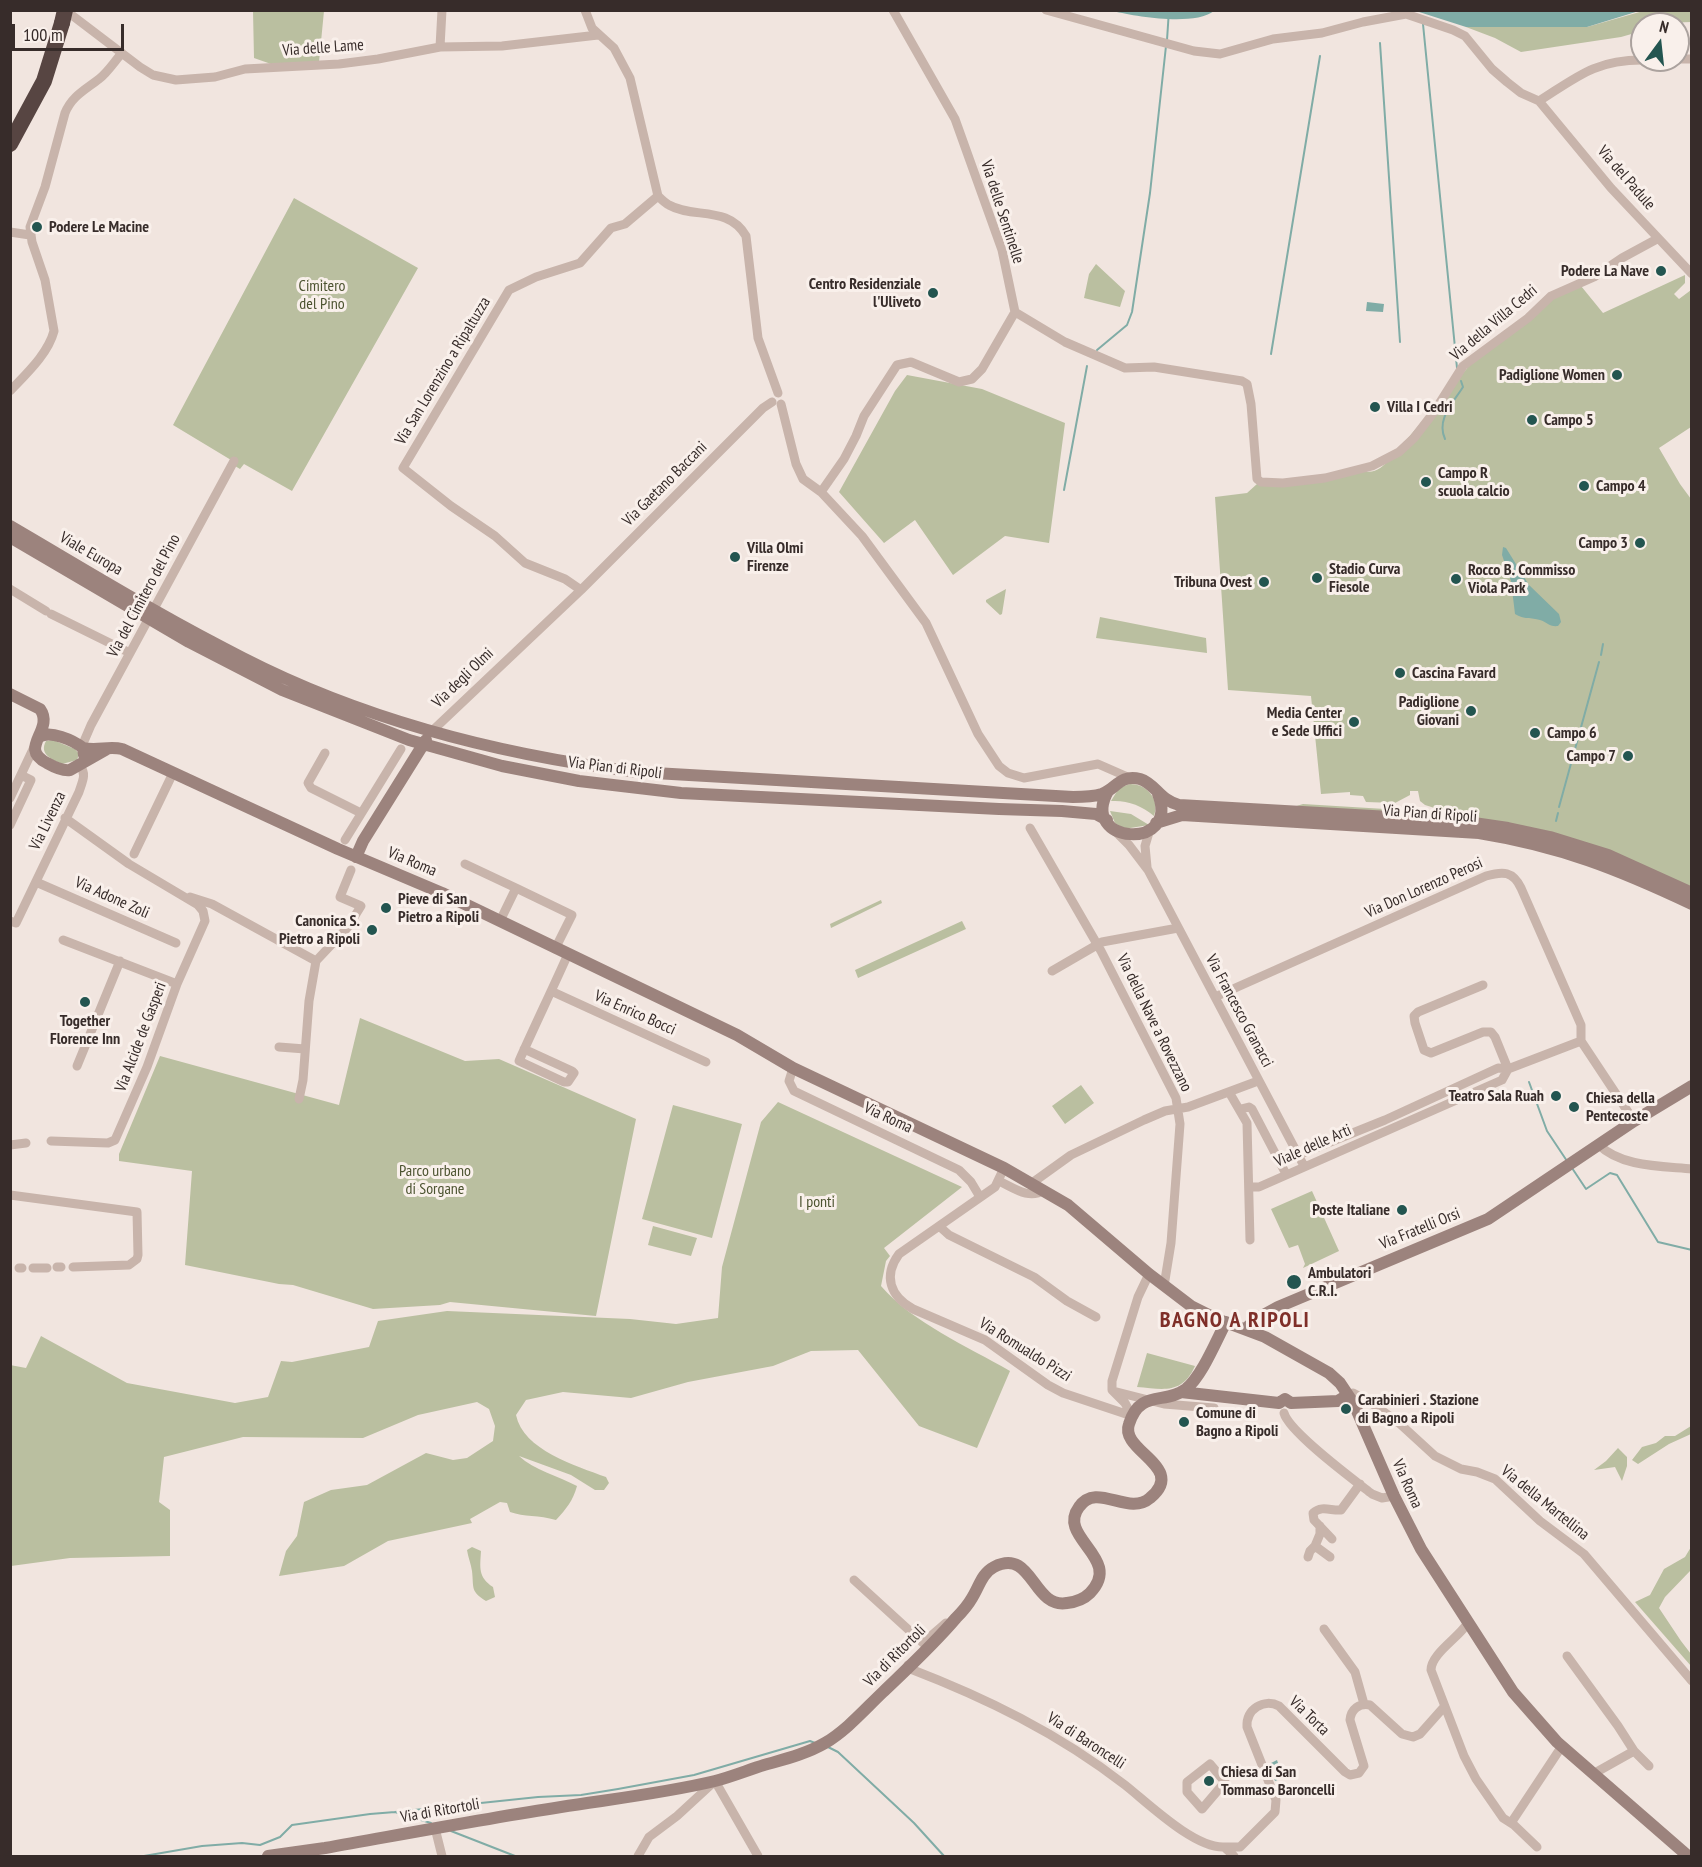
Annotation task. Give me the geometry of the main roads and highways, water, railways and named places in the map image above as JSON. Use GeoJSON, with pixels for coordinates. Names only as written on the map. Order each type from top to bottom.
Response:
{"type":"FeatureCollection","features":[{"type":"Feature","properties":{"kind":"highway"},"geometry":{"type":"LineString","coordinates":[[10,127],[61,16]]}},
{"type":"Feature","properties":{"kind":"highway"},"geometry":{"type":"LineString","coordinates":[[10,144],[44,81],[61,16]]}},
{"type":"Feature","properties":{"kind":"main road","name":"Viale Europa"},"geometry":{"type":"LineString","coordinates":[[10,526],[152,614]]}},
{"type":"Feature","properties":{"kind":"main road","name":"Viale Europa"},"geometry":{"type":"LineString","coordinates":[[10,537],[152,614]]}},
{"type":"Feature","properties":{"kind":"main road","name":"Via Pian di Ripoli"},"geometry":{"type":"LineString","coordinates":[[152,614],[311,689],[431,732],[544,759],[637,772],[1073,797],[1095,795],[1109,790],[1119,781],[1130,778],[1146,782],[1167,801],[1179,805],[1460,821],[1508,828],[1550,837],[1608,855],[1692,893]]}},
{"type":"Feature","properties":{"kind":"main road","name":"Via Pian di Ripoli"},"geometry":{"type":"LineString","coordinates":[[152,614],[200,648],[282,690],[328,710],[423,745],[548,776],[642,789],[1096,814],[1122,834],[1133,836],[1182,815],[1493,835],[1548,846],[1592,860],[1634,876],[1692,904]]}},
{"type":"Feature","properties":{"kind":"main road"},"geometry":{"type":"LineString","coordinates":[[10,694],[42,711],[44,721],[37,741],[36,755],[46,762],[66,771],[110,748]]}},
{"type":"Feature","properties":{"kind":"main road","name":"Via degli Olmi"},"geometry":{"type":"LineString","coordinates":[[356,857],[363,841],[431,732]]}},
{"type":"Feature","properties":{"kind":"main road","name":"Via Roma"},"geometry":{"type":"LineString","coordinates":[[37,741],[44,734],[49,734],[82,747],[122,749],[356,857],[415,881],[730,1032],[794,1068],[1004,1168],[1044,1190],[1079,1213],[1149,1274],[1199,1311],[1271,1340],[1329,1373],[1348,1395],[1420,1549],[1513,1692],[1562,1746],[1688,1857]]}},
{"type":"Feature","properties":{"kind":"main road"},"geometry":{"type":"LineString","coordinates":[[81,765],[84,757],[82,747]]}},
{"type":"Feature","properties":{"kind":"main road"},"geometry":{"type":"LineString","coordinates":[[1109,790],[1104,804],[1110,824]]}},
{"type":"Feature","properties":{"kind":"main road"},"geometry":{"type":"LineString","coordinates":[[1153,826],[1161,811],[1158,794]]}},
{"type":"Feature","properties":{"kind":"main road","name":"Via Fratelli Orsi"},"geometry":{"type":"LineString","coordinates":[[1245,1329],[1278,1306],[1488,1219],[1634,1121],[1692,1086]]}},
{"type":"Feature","properties":{"kind":"main road"},"geometry":{"type":"LineString","coordinates":[[1181,1392],[1188,1388],[1197,1376],[1226,1323]]}},
{"type":"Feature","properties":{"kind":"main road"},"geometry":{"type":"LineString","coordinates":[[1181,1392],[1285,1406],[1338,1401],[1348,1395]]}},
{"type":"Feature","properties":{"kind":"main road","name":"Via di Ritortoli"},"geometry":{"type":"LineString","coordinates":[[268,1857],[715,1780],[805,1752],[825,1743],[840,1733],[954,1621],[969,1603],[984,1576],[992,1568],[1013,1564],[1021,1568],[1032,1577],[1043,1596],[1056,1604],[1076,1601],[1090,1593],[1098,1581],[1099,1567],[1096,1557],[1076,1531],[1074,1519],[1077,1509],[1084,1502],[1095,1497],[1126,1504],[1144,1502],[1154,1494],[1160,1482],[1161,1474],[1158,1466],[1140,1450],[1128,1435],[1127,1428],[1132,1416],[1142,1403],[1181,1392]]}},
{"type":"Feature","properties":{"kind":"water"},"geometry":{"type":"Polygon","coordinates":[[[1214,10],[1205,16],[1180,19],[1150,18],[1113,11],[1214,10]]]}},
{"type":"Feature","properties":{"kind":"water"},"geometry":{"type":"Polygon","coordinates":[[[1416,11],[1639,11],[1587,27],[1466,27],[1416,11]]]}},
{"type":"Feature","properties":{"kind":"water"},"geometry":{"type":"Polygon","coordinates":[[[1367,302],[1384,304],[1383,312],[1366,311],[1367,302]]]}},
{"type":"Feature","properties":{"kind":"water"},"geometry":{"type":"Polygon","coordinates":[[[1503,547],[1506,548],[1529,585],[1559,614],[1561,622],[1558,626],[1515,614],[1511,581],[1502,555],[1503,547]]]}},
{"type":"Feature","properties":{"kind":"water"},"geometry":{"type":"Polygon","coordinates":[[[1277,1760],[1283,1778],[1275,1781],[1269,1764],[1277,1760]]]}},
{"type":"Feature","properties":{"kind":"waterway"},"geometry":{"type":"LineString","coordinates":[[1167,40],[1169,10]]}},
{"type":"Feature","properties":{"kind":"waterway"},"geometry":{"type":"LineString","coordinates":[[1423,24],[1457,368]]}},
{"type":"Feature","properties":{"kind":"waterway"},"geometry":{"type":"LineString","coordinates":[[1380,43],[1400,342]]}},
{"type":"Feature","properties":{"kind":"waterway"},"geometry":{"type":"LineString","coordinates":[[1097,350],[1127,325],[1132,312],[1150,193],[1166,46]]}},
{"type":"Feature","properties":{"kind":"waterway"},"geometry":{"type":"LineString","coordinates":[[1271,354],[1320,56]]}},
{"type":"Feature","properties":{"kind":"waterway"},"geometry":{"type":"LineString","coordinates":[[1064,490],[1087,366]]}},
{"type":"Feature","properties":{"kind":"waterway"},"geometry":{"type":"LineString","coordinates":[[1445,439],[1444,418],[1463,387],[1461,381]]}},
{"type":"Feature","properties":{"kind":"waterway"},"geometry":{"type":"LineString","coordinates":[[1601,655],[1603,644]]}},
{"type":"Feature","properties":{"kind":"waterway"},"geometry":{"type":"LineString","coordinates":[[1559,807],[1599,662]]}},
{"type":"Feature","properties":{"kind":"waterway"},"geometry":{"type":"LineString","coordinates":[[1556,821],[1558,813]]}},
{"type":"Feature","properties":{"kind":"waterway"},"geometry":{"type":"LineString","coordinates":[[1529,1082],[1547,1131],[1567,1161]]}},
{"type":"Feature","properties":{"kind":"waterway"},"geometry":{"type":"LineString","coordinates":[[1572,1168],[1586,1189],[1610,1173],[1617,1175],[1658,1242],[1692,1250]]}},
{"type":"Feature","properties":{"kind":"waterway"},"geometry":{"type":"LineString","coordinates":[[395,1812],[538,1797],[581,1795],[618,1789],[694,1775],[810,1741],[815,1743]]}},
{"type":"Feature","properties":{"kind":"waterway"},"geometry":{"type":"LineString","coordinates":[[826,1746],[838,1752],[914,1823],[944,1856]]}},
{"type":"Feature","properties":{"kind":"waterway"},"geometry":{"type":"LineString","coordinates":[[144,1856],[202,1846],[242,1843],[260,1845],[280,1837],[292,1825],[370,1814],[395,1812],[431,1823]]}},
{"type":"Feature","properties":{"kind":"waterway"},"geometry":{"type":"LineString","coordinates":[[451,1831],[515,1856]]}},
{"type":"Feature","properties":{"kind":"place","name":"Podere Le Macine"},"geometry":{"type":"Point","coordinates":[37,227]}},
{"type":"Feature","properties":{"kind":"place","name":"Podere La Nave"},"geometry":{"type":"Point","coordinates":[1661,271]}},
{"type":"Feature","properties":{"kind":"place","name":"Centro Residenziale l'Uliveto"},"geometry":{"type":"Point","coordinates":[933,293]}},
{"type":"Feature","properties":{"kind":"place","name":"Padiglione Women"},"geometry":{"type":"Point","coordinates":[1617,375]}},
{"type":"Feature","properties":{"kind":"place","name":"Villa I Cedri"},"geometry":{"type":"Point","coordinates":[1375,407]}},
{"type":"Feature","properties":{"kind":"place","name":"Campo 5"},"geometry":{"type":"Point","coordinates":[1532,420]}},
{"type":"Feature","properties":{"kind":"place","name":"Campo R scuola calcio"},"geometry":{"type":"Point","coordinates":[1426,482]}},
{"type":"Feature","properties":{"kind":"place","name":"Campo 4"},"geometry":{"type":"Point","coordinates":[1584,486]}},
{"type":"Feature","properties":{"kind":"place","name":"Campo 3"},"geometry":{"type":"Point","coordinates":[1640,543]}},
{"type":"Feature","properties":{"kind":"place","name":"Villa Olmi Firenze"},"geometry":{"type":"Point","coordinates":[735,557]}},
{"type":"Feature","properties":{"kind":"place","name":"Stadio Curva Fiesole"},"geometry":{"type":"Point","coordinates":[1317,578]}},
{"type":"Feature","properties":{"kind":"place","name":"Rocco B. Commisso Viola Park"},"geometry":{"type":"Point","coordinates":[1456,579]}},
{"type":"Feature","properties":{"kind":"place","name":"Tribuna Ovest"},"geometry":{"type":"Point","coordinates":[1264,582]}},
{"type":"Feature","properties":{"kind":"place","name":"Cascina Favard"},"geometry":{"type":"Point","coordinates":[1400,673]}},
{"type":"Feature","properties":{"kind":"place","name":"Padiglione Giovani"},"geometry":{"type":"Point","coordinates":[1471,711]}},
{"type":"Feature","properties":{"kind":"place","name":"Media Center e Sede Uffici"},"geometry":{"type":"Point","coordinates":[1354,722]}},
{"type":"Feature","properties":{"kind":"place","name":"Campo 6"},"geometry":{"type":"Point","coordinates":[1535,733]}},
{"type":"Feature","properties":{"kind":"place","name":"Campo 7"},"geometry":{"type":"Point","coordinates":[1628,756]}},
{"type":"Feature","properties":{"kind":"place","name":"Pieve di San Pietro a Ripoli"},"geometry":{"type":"Point","coordinates":[386,908]}},
{"type":"Feature","properties":{"kind":"place","name":"Canonica S. Pietro a Ripoli"},"geometry":{"type":"Point","coordinates":[372,930]}},
{"type":"Feature","properties":{"kind":"place","name":"Together Florence Inn"},"geometry":{"type":"Point","coordinates":[85,1002]}},
{"type":"Feature","properties":{"kind":"place","name":"Teatro Sala Ruah"},"geometry":{"type":"Point","coordinates":[1556,1096]}},
{"type":"Feature","properties":{"kind":"place","name":"Chiesa della Pentecoste"},"geometry":{"type":"Point","coordinates":[1574,1107]}},
{"type":"Feature","properties":{"kind":"place","name":"Poste Italiane"},"geometry":{"type":"Point","coordinates":[1402,1210]}},
{"type":"Feature","properties":{"kind":"place","name":"Ambulatori C.R.I."},"geometry":{"type":"Point","coordinates":[1294,1282]}},
{"type":"Feature","properties":{"kind":"place","name":"Carabinieri . Stazione di Bagno a Ripoli"},"geometry":{"type":"Point","coordinates":[1346,1409]}},
{"type":"Feature","properties":{"kind":"place","name":"Comune di Bagno a Ripoli"},"geometry":{"type":"Point","coordinates":[1184,1422]}},
{"type":"Feature","properties":{"kind":"place","name":"Chiesa di San Tommaso Baroncelli"},"geometry":{"type":"Point","coordinates":[1209,1781]}},
{"type":"Feature","properties":{"kind":"district","name":"BAGNO A RIPOLI"},"geometry":{"type":"Point","coordinates":[1235,1321]}},
{"type":"Feature","properties":{"kind":"park label","name":"Cimitero del Pino"},"geometry":{"type":"Point","coordinates":[322,295]}},
{"type":"Feature","properties":{"kind":"park label","name":"Parco urbano di Sorgane"},"geometry":{"type":"Point","coordinates":[435,1180]}},
{"type":"Feature","properties":{"kind":"park label","name":"I ponti"},"geometry":{"type":"Point","coordinates":[817,1202]}}]}
